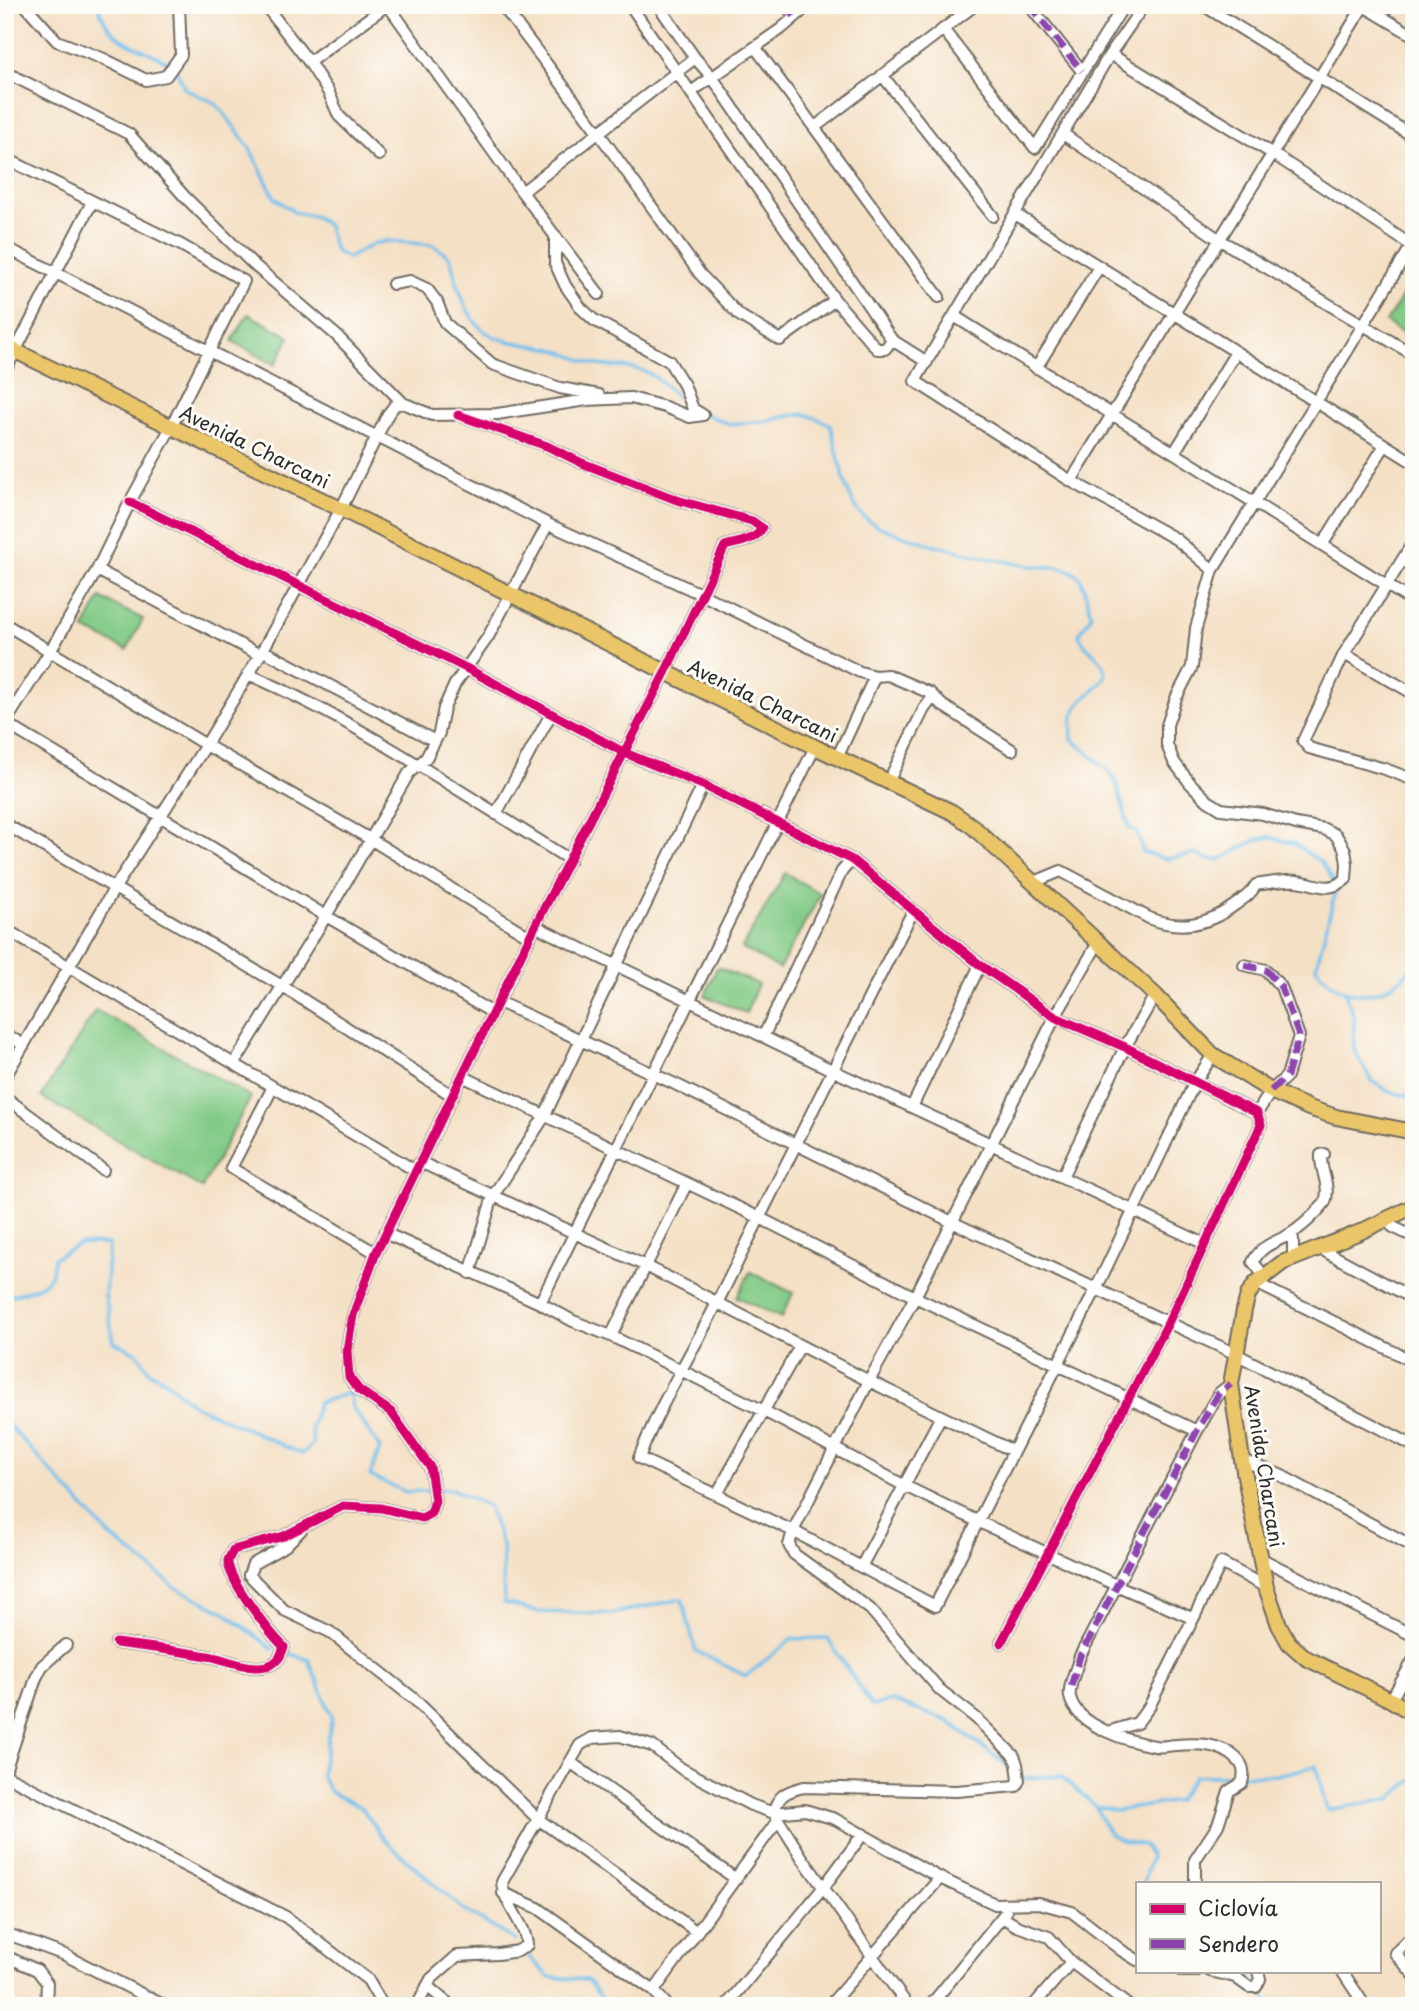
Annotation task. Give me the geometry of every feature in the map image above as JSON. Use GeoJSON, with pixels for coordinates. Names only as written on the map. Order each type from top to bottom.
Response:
{"type":"FeatureCollection","features":[{"type":"Feature","properties":{"kind":"main road","name":"Avenida Charcani"},"geometry":{"type":"LineString","coordinates":[[10,349],[341,509],[665,673],[952,812],[972,826],[1155,995],[1213,1055],[1271,1091],[1309,1108],[1336,1117],[1414,1132]]}},
{"type":"Feature","properties":{"kind":"main road"},"geometry":{"type":"LineString","coordinates":[[1260,1280],[1282,1263],[1414,1206]]}},
{"type":"Feature","properties":{"kind":"main road","name":"Avenida Charcani"},"geometry":{"type":"LineString","coordinates":[[1260,1280],[1248,1295],[1231,1384],[1260,1558],[1266,1587],[1279,1625],[1289,1643],[1307,1657],[1414,1714]]}},
{"type":"Feature","properties":{"kind":"street"},"geometry":{"type":"LineString","coordinates":[[25,5],[57,41],[104,59],[146,80],[166,76],[181,55],[179,5]]}},
{"type":"Feature","properties":{"kind":"street"},"geometry":{"type":"LineString","coordinates":[[265,5],[309,62],[329,93],[339,116],[379,155]]}},
{"type":"Feature","properties":{"kind":"street"},"geometry":{"type":"LineString","coordinates":[[309,62],[388,5],[599,294]]}},
{"type":"Feature","properties":{"kind":"street"},"geometry":{"type":"LineString","coordinates":[[502,5],[700,274],[739,315],[780,340],[835,300]]}},
{"type":"Feature","properties":{"kind":"street"},"geometry":{"type":"LineString","coordinates":[[630,5],[835,300],[877,349],[884,349],[892,340]]}},
{"type":"Feature","properties":{"kind":"street"},"geometry":{"type":"LineString","coordinates":[[658,5],[695,58],[712,77],[892,340],[927,362]]}},
{"type":"Feature","properties":{"kind":"street"},"geometry":{"type":"LineString","coordinates":[[786,5],[795,17]]}},
{"type":"Feature","properties":{"kind":"street"},"geometry":{"type":"LineString","coordinates":[[691,92],[809,5]]}},
{"type":"Feature","properties":{"kind":"street"},"geometry":{"type":"LineString","coordinates":[[815,127],[975,5]]}},
{"type":"Feature","properties":{"kind":"street"},"geometry":{"type":"LineString","coordinates":[[1029,5],[1082,71]]}},
{"type":"Feature","properties":{"kind":"street"},"geometry":{"type":"LineString","coordinates":[[943,29],[1035,148],[1124,5]]}},
{"type":"Feature","properties":{"kind":"street"},"geometry":{"type":"LineString","coordinates":[[1144,5],[1110,54],[915,381],[1071,481],[1176,539],[1213,570]]}},
{"type":"Feature","properties":{"kind":"street"},"geometry":{"type":"LineString","coordinates":[[1203,5],[1414,136]]}},
{"type":"Feature","properties":{"kind":"street"},"geometry":{"type":"LineString","coordinates":[[1071,481],[1363,6],[1414,36]]}},
{"type":"Feature","properties":{"kind":"street"},"geometry":{"type":"LineString","coordinates":[[755,47],[939,297]]}},
{"type":"Feature","properties":{"kind":"street"},"geometry":{"type":"LineString","coordinates":[[1032,883],[1061,870],[1149,918],[1179,926],[1204,922],[1221,915],[1250,895],[1256,885],[1295,880],[1329,887],[1337,886],[1346,879],[1345,850],[1336,835],[1324,829],[1263,814],[1221,809],[1208,801],[1174,762],[1167,745],[1167,725],[1176,698],[1192,667],[1196,628],[1213,570],[1413,245],[1273,154],[1110,54]]}},
{"type":"Feature","properties":{"kind":"street"},"geometry":{"type":"LineString","coordinates":[[522,191],[695,58]]}},
{"type":"Feature","properties":{"kind":"street"},"geometry":{"type":"LineString","coordinates":[[5,72],[129,134],[185,197],[253,264],[336,335],[404,403],[432,415],[458,415],[497,414],[587,400],[631,398],[690,417],[703,415],[694,409],[684,385],[669,361],[593,320],[581,309],[565,285],[555,262],[555,235]]}},
{"type":"Feature","properties":{"kind":"street"},"geometry":{"type":"LineString","coordinates":[[882,75],[993,216]]}},
{"type":"Feature","properties":{"kind":"street"},"geometry":{"type":"LineString","coordinates":[[1063,134],[1220,240],[1414,355]]}},
{"type":"Feature","properties":{"kind":"street"},"geometry":{"type":"LineString","coordinates":[[5,158],[181,245],[244,281],[97,570],[5,723],[159,817],[493,1013]]}},
{"type":"Feature","properties":{"kind":"street"},"geometry":{"type":"LineString","coordinates":[[5,371],[10,349],[92,202]]}},
{"type":"Feature","properties":{"kind":"street"},"geometry":{"type":"LineString","coordinates":[[1014,215],[1414,463]]}},
{"type":"Feature","properties":{"kind":"street"},"geometry":{"type":"LineString","coordinates":[[5,247],[548,524],[703,595],[860,672],[875,676],[888,675],[930,693],[942,705],[1012,750]]}},
{"type":"Feature","properties":{"kind":"street"},"geometry":{"type":"LineString","coordinates":[[1037,368],[1099,267]]}},
{"type":"Feature","properties":{"kind":"street"},"geometry":{"type":"LineString","coordinates":[[393,284],[410,281],[427,289],[437,302],[445,323],[492,364],[560,387],[615,398]]}},
{"type":"Feature","properties":{"kind":"street"},"geometry":{"type":"LineString","coordinates":[[954,316],[1414,602]]}},
{"type":"Feature","properties":{"kind":"street"},"geometry":{"type":"LineString","coordinates":[[1174,453],[1236,352]]}},
{"type":"Feature","properties":{"kind":"street"},"geometry":{"type":"LineString","coordinates":[[5,1077],[114,889],[206,745],[261,652],[341,509],[395,405],[404,403]]}},
{"type":"Feature","properties":{"kind":"street"},"geometry":{"type":"LineString","coordinates":[[116,1643],[212,1657],[236,1664],[271,1665],[280,1658],[284,1647],[273,1637],[231,1573],[228,1559],[233,1550],[284,1536],[343,1506],[381,1508],[422,1518],[431,1513],[435,1501],[430,1467],[391,1412],[359,1390],[349,1377],[347,1350],[353,1315],[385,1233],[535,926],[665,673],[724,546],[759,535],[762,528],[752,521],[677,500],[582,463],[547,446],[458,415]]}},
{"type":"Feature","properties":{"kind":"street"},"geometry":{"type":"LineString","coordinates":[[1322,545],[1385,445]]}},
{"type":"Feature","properties":{"kind":"street"},"geometry":{"type":"LineString","coordinates":[[130,502],[466,668],[625,753],[703,785],[852,860],[980,965],[1055,1017],[1125,1047],[1257,1113],[1261,1125],[1168,1323],[1001,1643]]}},
{"type":"Feature","properties":{"kind":"street"},"geometry":{"type":"LineString","coordinates":[[234,1064],[326,916],[410,773],[426,758],[435,741],[444,708],[455,684],[488,637],[548,524]]}},
{"type":"Feature","properties":{"kind":"street"},"geometry":{"type":"LineString","coordinates":[[1414,541],[1344,654],[1303,743],[1314,750],[1385,769],[1414,780]]}},
{"type":"Feature","properties":{"kind":"street"},"geometry":{"type":"LineString","coordinates":[[97,570],[435,741]]}},
{"type":"Feature","properties":{"kind":"street"},"geometry":{"type":"LineString","coordinates":[[5,624],[206,745],[370,839],[530,937]]}},
{"type":"Feature","properties":{"kind":"street"},"geometry":{"type":"LineString","coordinates":[[1344,654],[1414,694]]}},
{"type":"Feature","properties":{"kind":"street"},"geometry":{"type":"LineString","coordinates":[[248,674],[282,688],[418,765],[570,860]]}},
{"type":"Feature","properties":{"kind":"street"},"geometry":{"type":"LineString","coordinates":[[837,758],[875,676]]}},
{"type":"Feature","properties":{"kind":"street"},"geometry":{"type":"LineString","coordinates":[[888,782],[924,709],[933,697]]}},
{"type":"Feature","properties":{"kind":"street"},"geometry":{"type":"LineString","coordinates":[[496,814],[551,714]]}},
{"type":"Feature","properties":{"kind":"street"},"geometry":{"type":"LineString","coordinates":[[540,1303],[815,747]]}},
{"type":"Feature","properties":{"kind":"street"},"geometry":{"type":"LineString","coordinates":[[470,1273],[493,1196],[544,1117],[703,785]]}},
{"type":"Feature","properties":{"kind":"street"},"geometry":{"type":"LineString","coordinates":[[5,824],[282,986],[453,1096]]}},
{"type":"Feature","properties":{"kind":"street"},"geometry":{"type":"LineString","coordinates":[[764,1035],[842,871],[852,860]]}},
{"type":"Feature","properties":{"kind":"street"},"geometry":{"type":"LineString","coordinates":[[913,911],[717,1303],[680,1370],[639,1458],[793,1531],[935,1606],[1059,1365],[1195,1082],[1213,1055]]}},
{"type":"Feature","properties":{"kind":"street"},"geometry":{"type":"LineString","coordinates":[[535,926],[832,1070],[1205,1244]]}},
{"type":"Feature","properties":{"kind":"street"},"geometry":{"type":"LineString","coordinates":[[5,929],[273,1087],[418,1167],[493,1196],[646,1266],[869,1381],[1013,1451]]}},
{"type":"Feature","properties":{"kind":"street"},"geometry":{"type":"LineString","coordinates":[[654,1991],[736,1879],[776,1816],[780,1797],[790,1791],[804,1787],[956,1791],[1016,1786],[1019,1780],[1014,1756],[976,1718],[940,1690],[870,1609],[794,1554],[789,1545],[793,1531],[915,1297],[1055,1017],[1098,943]]}},
{"type":"Feature","properties":{"kind":"street"},"geometry":{"type":"LineString","coordinates":[[912,1107],[980,965]]}},
{"type":"Feature","properties":{"kind":"street"},"geometry":{"type":"LineString","coordinates":[[1244,965],[1266,970],[1281,987],[1299,1036],[1287,1076],[1271,1091],[1257,1113]]}},
{"type":"Feature","properties":{"kind":"street"},"geometry":{"type":"LineString","coordinates":[[1062,1177],[1125,1047],[1155,995]]}},
{"type":"Feature","properties":{"kind":"street"},"geometry":{"type":"LineString","coordinates":[[499,1002],[653,1074],[952,1222],[1236,1354],[1414,1446]]}},
{"type":"Feature","properties":{"kind":"street"},"geometry":{"type":"LineString","coordinates":[[5,1034],[23,1045]]}},
{"type":"Feature","properties":{"kind":"street"},"geometry":{"type":"LineString","coordinates":[[463,1076],[1197,1432]]}},
{"type":"Feature","properties":{"kind":"street"},"geometry":{"type":"LineString","coordinates":[[273,1087],[231,1168],[376,1253]]}},
{"type":"Feature","properties":{"kind":"street"},"geometry":{"type":"LineString","coordinates":[[5,1097],[103,1170]]}},
{"type":"Feature","properties":{"kind":"street"},"geometry":{"type":"LineString","coordinates":[[1324,1153],[1321,1155],[1321,1163],[1326,1176],[1325,1202],[1290,1234],[1274,1241],[1257,1254],[1253,1262],[1260,1280],[1414,1362]]}},
{"type":"Feature","properties":{"kind":"street"},"geometry":{"type":"LineString","coordinates":[[611,1336],[687,1183]]}},
{"type":"Feature","properties":{"kind":"street"},"geometry":{"type":"LineString","coordinates":[[1385,1219],[1393,1227],[1412,1235]]}},
{"type":"Feature","properties":{"kind":"street"},"geometry":{"type":"LineString","coordinates":[[385,1233],[540,1303],[573,1321],[611,1336],[977,1521],[1192,1618]]}},
{"type":"Feature","properties":{"kind":"street"},"geometry":{"type":"LineString","coordinates":[[1290,1234],[1293,1239],[1293,1259]]}},
{"type":"Feature","properties":{"kind":"street"},"geometry":{"type":"LineString","coordinates":[[1319,1248],[1414,1299]]}},
{"type":"Feature","properties":{"kind":"street"},"geometry":{"type":"LineString","coordinates":[[718,1494],[800,1346]]}},
{"type":"Feature","properties":{"kind":"street"},"geometry":{"type":"LineString","coordinates":[[1195,1882],[1195,1860],[1218,1825],[1229,1791],[1242,1783],[1242,1765],[1221,1748],[1200,1743],[1157,1747],[1107,1732],[1088,1722],[1070,1698],[1080,1656],[1197,1432],[1219,1393],[1231,1384]]}},
{"type":"Feature","properties":{"kind":"street"},"geometry":{"type":"LineString","coordinates":[[861,1567],[941,1416]]}},
{"type":"Feature","properties":{"kind":"street"},"geometry":{"type":"LineString","coordinates":[[1242,1460],[1280,1475],[1414,1547]]}},
{"type":"Feature","properties":{"kind":"street"},"geometry":{"type":"LineString","coordinates":[[311,1521],[285,1546],[253,1564],[249,1575],[284,1610],[330,1632],[414,1698],[538,1819],[697,1932]]}},
{"type":"Feature","properties":{"kind":"street"},"geometry":{"type":"LineString","coordinates":[[1260,1558],[1414,1636]]}},
{"type":"Feature","properties":{"kind":"street"},"geometry":{"type":"LineString","coordinates":[[1107,1732],[1137,1723],[1149,1707],[1221,1563],[1266,1587]]}},
{"type":"Feature","properties":{"kind":"street"},"geometry":{"type":"LineString","coordinates":[[66,1645],[42,1666],[36,1678],[5,1773],[286,1917],[368,1980],[383,2006]]}},
{"type":"Feature","properties":{"kind":"street"},"geometry":{"type":"LineString","coordinates":[[1391,1700],[1414,1660]]}},
{"type":"Feature","properties":{"kind":"street"},"geometry":{"type":"LineString","coordinates":[[416,2006],[431,1979],[457,1956],[522,1948],[526,1937],[503,1892],[502,1882],[580,1745],[592,1738],[620,1736],[652,1746],[682,1769],[776,1816],[823,1888],[908,2006]]}},
{"type":"Feature","properties":{"kind":"street"},"geometry":{"type":"LineString","coordinates":[[570,1762],[736,1879]]}},
{"type":"Feature","properties":{"kind":"street"},"geometry":{"type":"LineString","coordinates":[[776,1816],[805,1810],[835,1819],[940,1878],[995,1904],[1039,1903],[1072,1912],[1136,1959]]}},
{"type":"Feature","properties":{"kind":"street"},"geometry":{"type":"LineString","coordinates":[[726,2006],[823,1888],[863,1834]]}},
{"type":"Feature","properties":{"kind":"street"},"geometry":{"type":"LineString","coordinates":[[829,2006],[940,1878]]}},
{"type":"Feature","properties":{"kind":"street"},"geometry":{"type":"LineString","coordinates":[[503,1892],[538,1908],[654,1991],[668,2006]]}},
{"type":"Feature","properties":{"kind":"street"},"geometry":{"type":"LineString","coordinates":[[930,2006],[1012,1904]]}},
{"type":"Feature","properties":{"kind":"street"},"geometry":{"type":"LineString","coordinates":[[1002,1917],[1017,1926],[1049,1937],[1071,1962],[1129,2006]]}},
{"type":"Feature","properties":{"kind":"street"},"geometry":{"type":"LineString","coordinates":[[5,1933],[65,1955],[164,2006]]}},
{"type":"Feature","properties":{"kind":"street"},"geometry":{"type":"LineString","coordinates":[[1414,1935],[1395,1953],[1414,1975]]}},
{"type":"Feature","properties":{"kind":"street"},"geometry":{"type":"LineString","coordinates":[[5,1956],[37,1970],[47,1983],[46,2006]]}},
{"type":"Feature","properties":{"kind":"street"},"geometry":{"type":"LineString","coordinates":[[1032,2006],[1071,1962]]}},
{"type":"Feature","properties":{"kind":"street"},"geometry":{"type":"LineString","coordinates":[[1214,1972],[1234,1977],[1250,1987],[1256,1987],[1261,1979],[1258,1972]]}},
{"type":"Feature","properties":{"kind":"street"},"geometry":{"type":"LineString","coordinates":[[1343,1972],[1365,2006]]}},
{"type":"Feature","properties":{"kind":"street"},"geometry":{"type":"LineString","coordinates":[[427,1986],[451,2006]]}},
{"type":"Feature","properties":{"kind":"green space"},"geometry":{"type":"Polygon","coordinates":[[[1414,278],[1414,341],[1386,322],[1414,278]]]}},
{"type":"Feature","properties":{"kind":"green space"},"geometry":{"type":"Polygon","coordinates":[[[248,314],[290,337],[275,365],[232,341],[248,314]]]}},
{"type":"Feature","properties":{"kind":"green space"},"geometry":{"type":"Polygon","coordinates":[[[100,598],[143,619],[127,650],[84,629],[100,598]]]}},
{"type":"Feature","properties":{"kind":"green space"},"geometry":{"type":"Polygon","coordinates":[[[785,873],[821,894],[779,969],[742,948],[785,873]]]}},
{"type":"Feature","properties":{"kind":"green space"},"geometry":{"type":"Polygon","coordinates":[[[717,967],[758,984],[746,1013],[705,996],[717,967]]]}},
{"type":"Feature","properties":{"kind":"green space"},"geometry":{"type":"Polygon","coordinates":[[[96,1010],[251,1097],[202,1188],[41,1097],[96,1010]]]}},
{"type":"Feature","properties":{"kind":"green space"},"geometry":{"type":"Polygon","coordinates":[[[750,1272],[793,1293],[781,1318],[737,1297],[750,1272]]]}},
{"type":"Feature","properties":{"kind":"waterway"},"geometry":{"type":"LineString","coordinates":[[98,5],[109,28],[118,36],[171,64]]}},
{"type":"Feature","properties":{"kind":"waterway"},"geometry":{"type":"LineString","coordinates":[[176,69],[185,89],[215,103],[224,113],[249,147],[275,198],[294,212],[316,217],[328,226],[335,251],[348,258],[373,244],[387,241],[433,245],[450,257],[468,311],[482,329],[491,335],[512,342],[555,349],[592,364],[640,370],[652,375],[688,405]]}},
{"type":"Feature","properties":{"kind":"waterway"},"geometry":{"type":"LineString","coordinates":[[707,415],[729,424],[768,421],[805,414],[830,424],[847,487],[865,518],[894,533],[965,553],[1073,572],[1081,580],[1091,613],[1079,634],[1084,644],[1103,664],[1105,674],[1100,684],[1075,711],[1072,739],[1111,773],[1129,828],[1137,832],[1143,852],[1165,859],[1194,854],[1209,860],[1221,859],[1256,840],[1269,837],[1293,843],[1321,862],[1337,886],[1316,967],[1327,979],[1351,993],[1364,994],[1390,986],[1414,965]]}},
{"type":"Feature","properties":{"kind":"waterway"},"geometry":{"type":"LineString","coordinates":[[1344,990],[1354,1018],[1354,1050],[1371,1080],[1389,1092],[1414,1097]]}},
{"type":"Feature","properties":{"kind":"waterway"},"geometry":{"type":"LineString","coordinates":[[5,1297],[42,1284],[51,1275],[54,1258],[80,1244],[109,1244],[105,1295],[114,1342],[137,1353],[150,1372],[166,1381],[192,1404],[302,1454],[313,1444],[311,1428],[318,1403],[349,1393],[352,1407],[380,1448],[370,1476],[406,1492],[451,1489],[488,1506],[502,1545],[504,1603],[539,1612],[611,1614],[682,1599],[696,1651],[746,1676],[792,1639],[827,1638],[872,1706],[892,1701],[948,1721],[1015,1771]]}},
{"type":"Feature","properties":{"kind":"waterway"},"geometry":{"type":"LineString","coordinates":[[5,1421],[109,1535],[176,1588],[223,1611],[273,1649]]}},
{"type":"Feature","properties":{"kind":"waterway"},"geometry":{"type":"LineString","coordinates":[[289,1653],[309,1660],[332,1717],[321,1775],[330,1792],[362,1808],[385,1841],[464,1910],[516,1941]]}},
{"type":"Feature","properties":{"kind":"waterway"},"geometry":{"type":"LineString","coordinates":[[1021,1776],[1061,1776],[1095,1806],[1116,1811],[1177,1801],[1194,1776],[1277,1775],[1316,1766],[1327,1810],[1390,1799],[1414,1781]]}},
{"type":"Feature","properties":{"kind":"waterway"},"geometry":{"type":"LineString","coordinates":[[1096,1807],[1112,1836],[1144,1845],[1151,1857],[1143,1882]]}},
{"type":"Feature","properties":{"kind":"waterway"},"geometry":{"type":"LineString","coordinates":[[528,1956],[549,1977],[587,1980],[608,2006]]}},
{"type":"Feature","properties":{"kind":"waterway"},"geometry":{"type":"LineString","coordinates":[[1246,1972],[1272,2006]]}},
{"type":"Feature","properties":{"kind":"marked path"},"geometry":{"type":"LineString","coordinates":[[786,5],[795,17]]}},
{"type":"Feature","properties":{"kind":"marked path"},"geometry":{"type":"LineString","coordinates":[[1029,5],[1082,71]]}},
{"type":"Feature","properties":{"kind":"marked path"},"geometry":{"type":"LineString","coordinates":[[1244,965],[1266,970],[1281,987],[1299,1036],[1287,1076],[1271,1091]]}},
{"type":"Feature","properties":{"kind":"marked path"},"geometry":{"type":"LineString","coordinates":[[1071,1686],[1080,1656],[1197,1431],[1219,1393],[1231,1384]]}},
{"type":"Feature","properties":{"kind":"cycle path"},"geometry":{"type":"LineString","coordinates":[[116,1643],[208,1656],[248,1666],[272,1664],[279,1659],[284,1647],[234,1580],[228,1560],[233,1550],[284,1536],[343,1506],[381,1508],[422,1518],[431,1513],[435,1501],[430,1467],[391,1412],[359,1390],[349,1377],[347,1350],[353,1315],[376,1253],[535,926],[665,673],[725,546],[756,536],[762,528],[752,521],[677,500],[582,463],[547,446],[458,415]]}},
{"type":"Feature","properties":{"kind":"cycle path"},"geometry":{"type":"LineString","coordinates":[[130,502],[466,668],[625,753],[703,785],[852,860],[980,965],[1055,1017],[1125,1047],[1257,1113],[1261,1125],[1168,1323],[1001,1643]]}}]}
